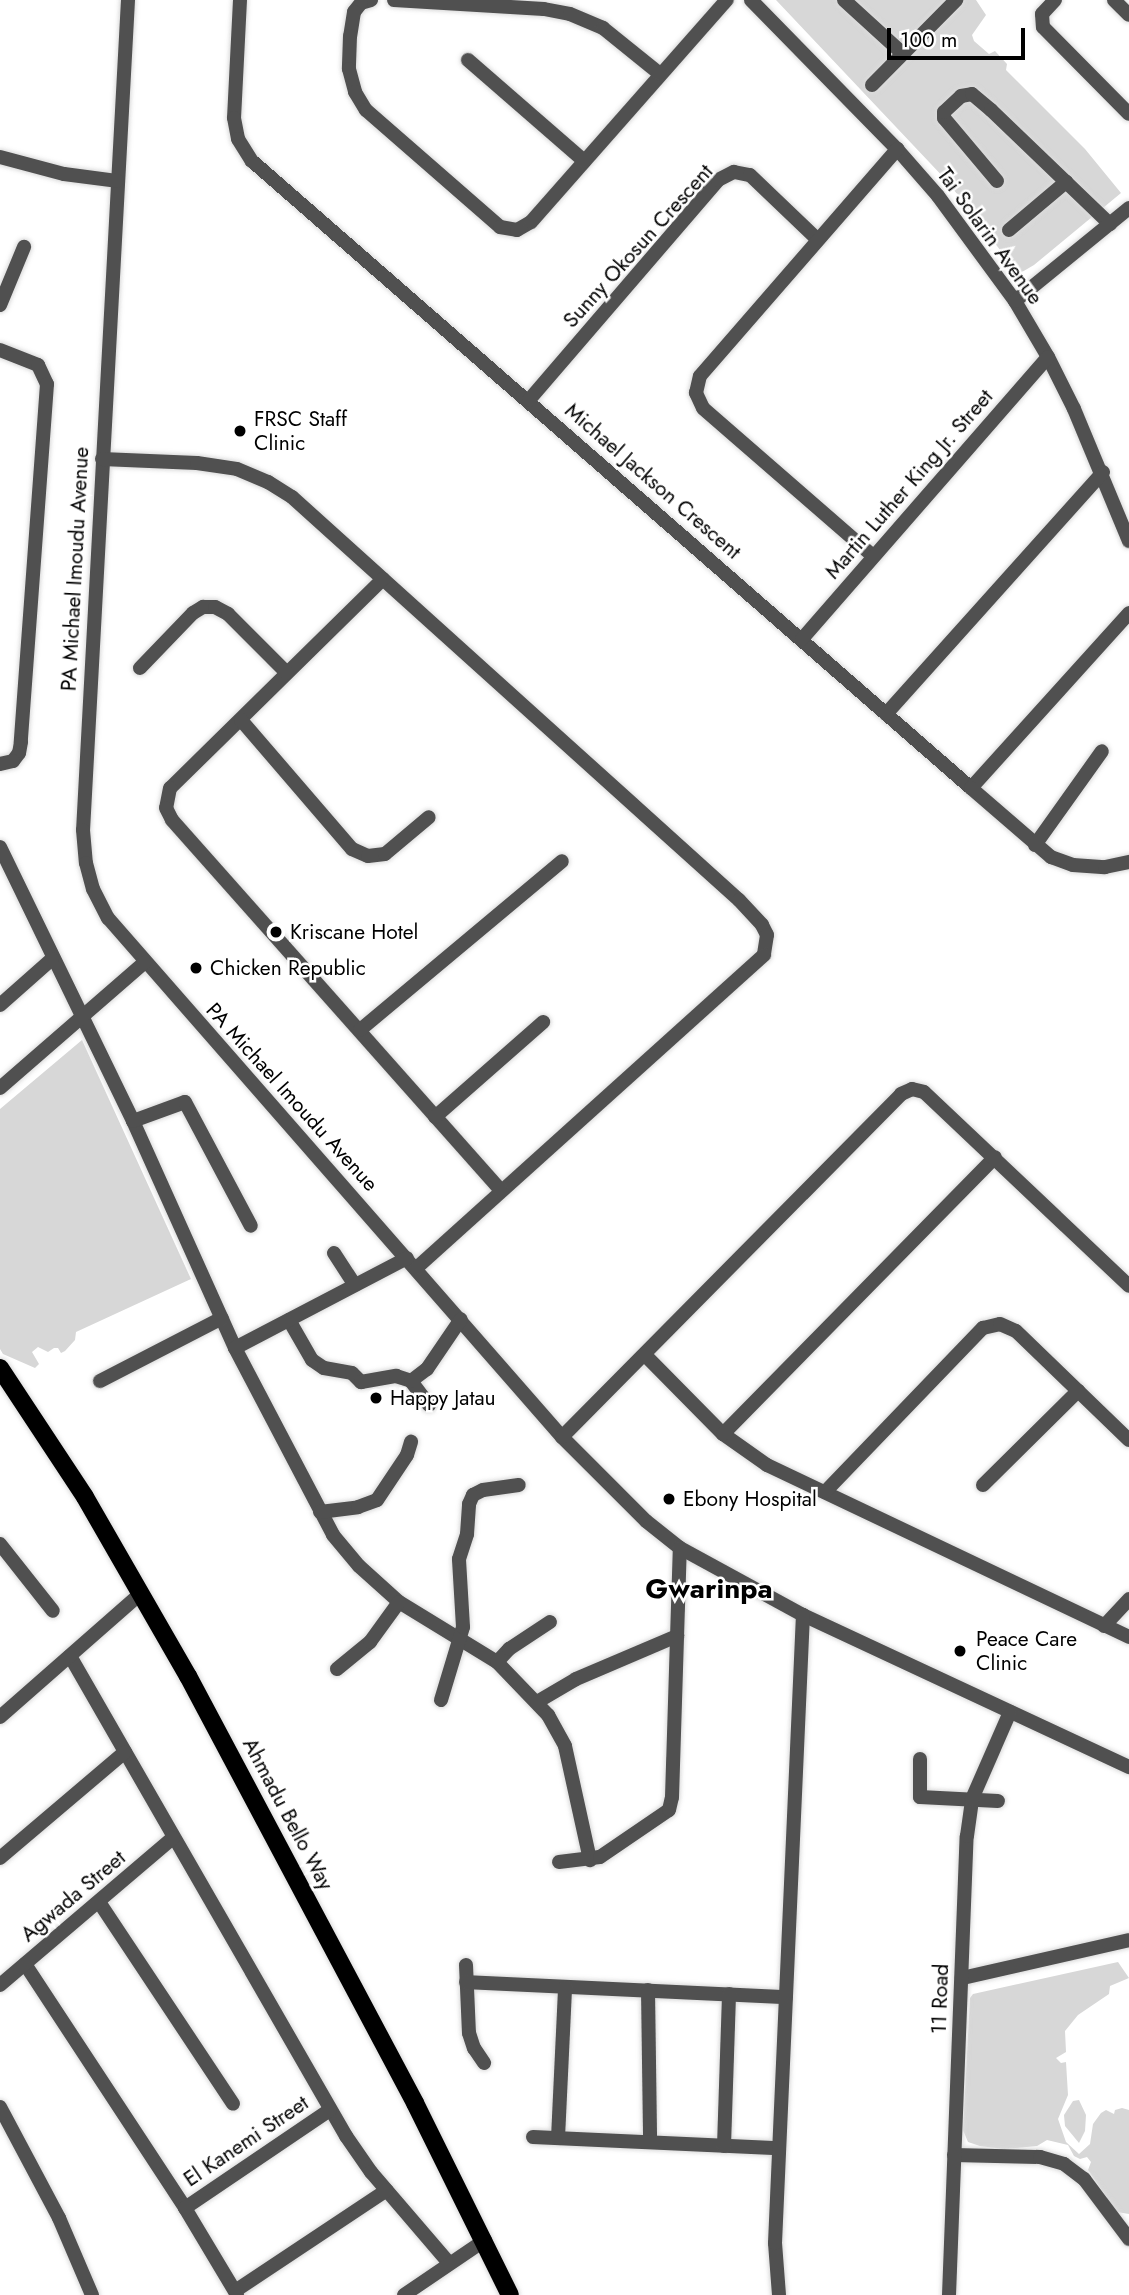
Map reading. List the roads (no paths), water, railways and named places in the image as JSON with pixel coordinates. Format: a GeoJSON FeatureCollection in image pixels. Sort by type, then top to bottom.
{"type":"FeatureCollection","features":[{"type":"Feature","properties":{"kind":"main road","name":"Ahmadu Bello Way"},"geometry":{"type":"LineString","coordinates":[[0,1368],[39,1423],[141,1593],[276,1838],[485,2240],[510,2295]]}},
{"type":"Feature","properties":{"kind":"street","name":"PA Michael Imoudu Avenue"},"geometry":{"type":"LineString","coordinates":[[128,0],[83,830],[86,863],[93,890],[108,918],[562,1437],[629,1505],[680,1548],[803,1615],[1129,1768]]}},
{"type":"Feature","properties":{"kind":"street","name":"Michael Jackson Crescent"},"geometry":{"type":"LineString","coordinates":[[240,0],[234,118],[238,139],[252,161],[529,400],[1035,845],[1051,857],[1073,865],[1105,867],[1129,862]]}},
{"type":"Feature","properties":{"kind":"street"},"geometry":{"type":"LineString","coordinates":[[371,0],[361,3],[354,12],[349,69],[355,92],[366,110],[500,228],[517,230],[531,222],[727,0]]}},
{"type":"Feature","properties":{"kind":"street"},"geometry":{"type":"LineString","coordinates":[[394,0],[544,9],[570,14],[603,28],[660,74]]}},
{"type":"Feature","properties":{"kind":"street","name":"Tai Solarin Avenue"},"geometry":{"type":"LineString","coordinates":[[751,0],[897,149],[937,196],[1015,300],[1048,357],[1103,472],[1129,541]]}},
{"type":"Feature","properties":{"kind":"street"},"geometry":{"type":"LineString","coordinates":[[845,0],[902,53]]}},
{"type":"Feature","properties":{"kind":"street"},"geometry":{"type":"LineString","coordinates":[[1055,0],[1042,14],[1043,26],[1129,114]]}},
{"type":"Feature","properties":{"kind":"street"},"geometry":{"type":"LineString","coordinates":[[1114,0],[1129,15]]}},
{"type":"Feature","properties":{"kind":"street"},"geometry":{"type":"LineString","coordinates":[[872,85],[951,2]]}},
{"type":"Feature","properties":{"kind":"street"},"geometry":{"type":"LineString","coordinates":[[468,60],[584,161]]}},
{"type":"Feature","properties":{"kind":"street"},"geometry":{"type":"LineString","coordinates":[[997,181],[944,118],[944,112],[961,96],[972,94],[1110,224]]}},
{"type":"Feature","properties":{"kind":"street"},"geometry":{"type":"LineString","coordinates":[[873,556],[703,408],[696,393],[700,376],[897,149]]}},
{"type":"Feature","properties":{"kind":"street"},"geometry":{"type":"LineString","coordinates":[[0,157],[64,174],[117,181]]}},
{"type":"Feature","properties":{"kind":"street","name":"Sunny Okosun Crescent"},"geometry":{"type":"LineString","coordinates":[[529,400],[718,180],[734,172],[751,174],[817,239]]}},
{"type":"Feature","properties":{"kind":"street"},"geometry":{"type":"LineString","coordinates":[[1009,230],[1066,182]]}},
{"type":"Feature","properties":{"kind":"street"},"geometry":{"type":"LineString","coordinates":[[1015,300],[1129,208]]}},
{"type":"Feature","properties":{"kind":"street"},"geometry":{"type":"LineString","coordinates":[[0,305],[4,281],[24,247]]}},
{"type":"Feature","properties":{"kind":"street"},"geometry":{"type":"LineString","coordinates":[[0,350],[38,365],[47,384],[21,742],[19,753],[13,761],[0,764]]}},
{"type":"Feature","properties":{"kind":"street","name":"Martin Luther King Jr. Street"},"geometry":{"type":"LineString","coordinates":[[802,639],[1048,357]]}},
{"type":"Feature","properties":{"kind":"street"},"geometry":{"type":"LineString","coordinates":[[102,459],[197,463],[237,469],[268,482],[292,497],[739,900],[762,925],[767,935],[764,955],[500,1189],[412,1263],[355,1285],[235,1348]]}},
{"type":"Feature","properties":{"kind":"street"},"geometry":{"type":"LineString","coordinates":[[886,714],[1103,472]]}},
{"type":"Feature","properties":{"kind":"street"},"geometry":{"type":"LineString","coordinates":[[383,579],[170,788],[166,808],[172,820],[500,1189]]}},
{"type":"Feature","properties":{"kind":"street"},"geometry":{"type":"LineString","coordinates":[[140,668],[193,613],[203,607],[229,614],[287,673]]}},
{"type":"Feature","properties":{"kind":"street"},"geometry":{"type":"LineString","coordinates":[[971,788],[1129,613]]}},
{"type":"Feature","properties":{"kind":"street"},"geometry":{"type":"LineString","coordinates":[[241,720],[352,849],[368,856],[385,854],[429,817]]}},
{"type":"Feature","properties":{"kind":"street"},"geometry":{"type":"LineString","coordinates":[[1035,845],[1102,751]]}},
{"type":"Feature","properties":{"kind":"street"},"geometry":{"type":"LineString","coordinates":[[0,847],[52,959],[133,1121],[235,1348],[333,1535],[359,1566],[399,1602],[497,1662],[537,1702],[565,1746],[590,1860]]}},
{"type":"Feature","properties":{"kind":"street"},"geometry":{"type":"LineString","coordinates":[[360,1030],[562,861]]}},
{"type":"Feature","properties":{"kind":"street"},"geometry":{"type":"LineString","coordinates":[[0,1005],[52,959]]}},
{"type":"Feature","properties":{"kind":"street"},"geometry":{"type":"LineString","coordinates":[[0,1088],[144,962]]}},
{"type":"Feature","properties":{"kind":"street"},"geometry":{"type":"LineString","coordinates":[[435,1117],[543,1022]]}},
{"type":"Feature","properties":{"kind":"street"},"geometry":{"type":"LineString","coordinates":[[562,1437],[901,1094],[912,1089],[924,1092],[1129,1286]]}},
{"type":"Feature","properties":{"kind":"street"},"geometry":{"type":"LineString","coordinates":[[133,1121],[185,1102],[251,1226]]}},
{"type":"Feature","properties":{"kind":"street"},"geometry":{"type":"LineString","coordinates":[[723,1434],[995,1157]]}},
{"type":"Feature","properties":{"kind":"street"},"geometry":{"type":"LineString","coordinates":[[334,1253],[355,1285]]}},
{"type":"Feature","properties":{"kind":"street"},"geometry":{"type":"LineString","coordinates":[[100,1381],[222,1318]]}},
{"type":"Feature","properties":{"kind":"street"},"geometry":{"type":"LineString","coordinates":[[411,1381],[427,1369],[461,1319]]}},
{"type":"Feature","properties":{"kind":"street"},"geometry":{"type":"LineString","coordinates":[[289,1320],[312,1360],[324,1368],[352,1373],[362,1382],[396,1376],[411,1381],[429,1405]]}},
{"type":"Feature","properties":{"kind":"street"},"geometry":{"type":"LineString","coordinates":[[825,1492],[983,1328],[1000,1324],[1016,1331],[1129,1440]]}},
{"type":"Feature","properties":{"kind":"street"},"geometry":{"type":"LineString","coordinates":[[645,1354],[723,1434],[767,1465],[1129,1637]]}},
{"type":"Feature","properties":{"kind":"street"},"geometry":{"type":"LineString","coordinates":[[983,1485],[1078,1391]]}},
{"type":"Feature","properties":{"kind":"street"},"geometry":{"type":"LineString","coordinates":[[320,1512],[358,1507],[377,1500],[407,1455],[411,1442]]}},
{"type":"Feature","properties":{"kind":"street"},"geometry":{"type":"LineString","coordinates":[[441,1699],[461,1641],[463,1616],[458,1559],[467,1534],[469,1504],[473,1495],[483,1490],[519,1485]]}},
{"type":"Feature","properties":{"kind":"street"},"geometry":{"type":"LineString","coordinates":[[559,1862],[590,1860],[669,1810],[680,1548]]}},
{"type":"Feature","properties":{"kind":"street"},"geometry":{"type":"LineString","coordinates":[[2,1550],[53,1611]]}},
{"type":"Feature","properties":{"kind":"street"},"geometry":{"type":"LineString","coordinates":[[0,1717],[141,1593]]}},
{"type":"Feature","properties":{"kind":"street"},"geometry":{"type":"LineString","coordinates":[[1104,1626],[1129,1600]]}},
{"type":"Feature","properties":{"kind":"street"},"geometry":{"type":"LineString","coordinates":[[337,1669],[370,1642],[399,1602]]}},
{"type":"Feature","properties":{"kind":"street"},"geometry":{"type":"LineString","coordinates":[[779,2295],[775,2243],[803,1615]]}},
{"type":"Feature","properties":{"kind":"street"},"geometry":{"type":"LineString","coordinates":[[497,1662],[509,1649],[550,1622]]}},
{"type":"Feature","properties":{"kind":"street"},"geometry":{"type":"LineString","coordinates":[[537,1702],[576,1679],[677,1636]]}},
{"type":"Feature","properties":{"kind":"street"},"geometry":{"type":"LineString","coordinates":[[70,1656],[330,2110],[387,2190],[449,2263]]}},
{"type":"Feature","properties":{"kind":"street","name":"11 Road"},"geometry":{"type":"LineString","coordinates":[[949,2295],[967,1836],[972,1800],[1010,1712]]}},
{"type":"Feature","properties":{"kind":"street"},"geometry":{"type":"LineString","coordinates":[[0,1858],[125,1752]]}},
{"type":"Feature","properties":{"kind":"street"},"geometry":{"type":"LineString","coordinates":[[920,1759],[920,1797],[999,1801]]}},
{"type":"Feature","properties":{"kind":"street","name":"Agwada Street"},"geometry":{"type":"LineString","coordinates":[[0,1984],[173,1838]]}},
{"type":"Feature","properties":{"kind":"street"},"geometry":{"type":"LineString","coordinates":[[99,1902],[233,2104]]}},
{"type":"Feature","properties":{"kind":"street"},"geometry":{"type":"LineString","coordinates":[[962,1978],[1129,1940]]}},
{"type":"Feature","properties":{"kind":"street"},"geometry":{"type":"LineString","coordinates":[[25,1964],[185,2208],[236,2293],[387,2190]]}},
{"type":"Feature","properties":{"kind":"street"},"geometry":{"type":"LineString","coordinates":[[466,1965],[469,2033],[474,2048],[484,2063]]}},
{"type":"Feature","properties":{"kind":"street"},"geometry":{"type":"LineString","coordinates":[[466,1982],[786,1997]]}},
{"type":"Feature","properties":{"kind":"street"},"geometry":{"type":"LineString","coordinates":[[558,2138],[565,1987]]}},
{"type":"Feature","properties":{"kind":"street"},"geometry":{"type":"LineString","coordinates":[[648,1990],[650,2142]]}},
{"type":"Feature","properties":{"kind":"street"},"geometry":{"type":"LineString","coordinates":[[724,2146],[729,1994]]}},
{"type":"Feature","properties":{"kind":"street"},"geometry":{"type":"LineString","coordinates":[[0,2107],[59,2218],[92,2295]]}},
{"type":"Feature","properties":{"kind":"street","name":"El Kanemi Street"},"geometry":{"type":"LineString","coordinates":[[185,2208],[330,2110]]}},
{"type":"Feature","properties":{"kind":"street"},"geometry":{"type":"LineString","coordinates":[[533,2137],[779,2148]]}},
{"type":"Feature","properties":{"kind":"street"},"geometry":{"type":"LineString","coordinates":[[954,2155],[1040,2157],[1064,2164],[1084,2179],[1127,2232]]}},
{"type":"Feature","properties":{"kind":"street"},"geometry":{"type":"LineString","coordinates":[[404,2295],[485,2240]]}},
{"type":"Feature","properties":{"kind":"place","name":"FRSC Staff Clinic"},"geometry":{"type":"Point","coordinates":[240,431]}},
{"type":"Feature","properties":{"kind":"place","name":"Kriscane Hotel"},"geometry":{"type":"Point","coordinates":[276,932]}},
{"type":"Feature","properties":{"kind":"place","name":"Chicken Republic"},"geometry":{"type":"Point","coordinates":[196,968]}},
{"type":"Feature","properties":{"kind":"place","name":"Happy Jatau"},"geometry":{"type":"Point","coordinates":[376,1398]}},
{"type":"Feature","properties":{"kind":"place","name":"Ebony Hospital"},"geometry":{"type":"Point","coordinates":[669,1499]}},
{"type":"Feature","properties":{"kind":"place","name":"Peace Care Clinic"},"geometry":{"type":"Point","coordinates":[960,1651]}},
{"type":"Feature","properties":{"kind":"district","name":"Gwarinpa"},"geometry":{"type":"Point","coordinates":[709,1589]}}]}
